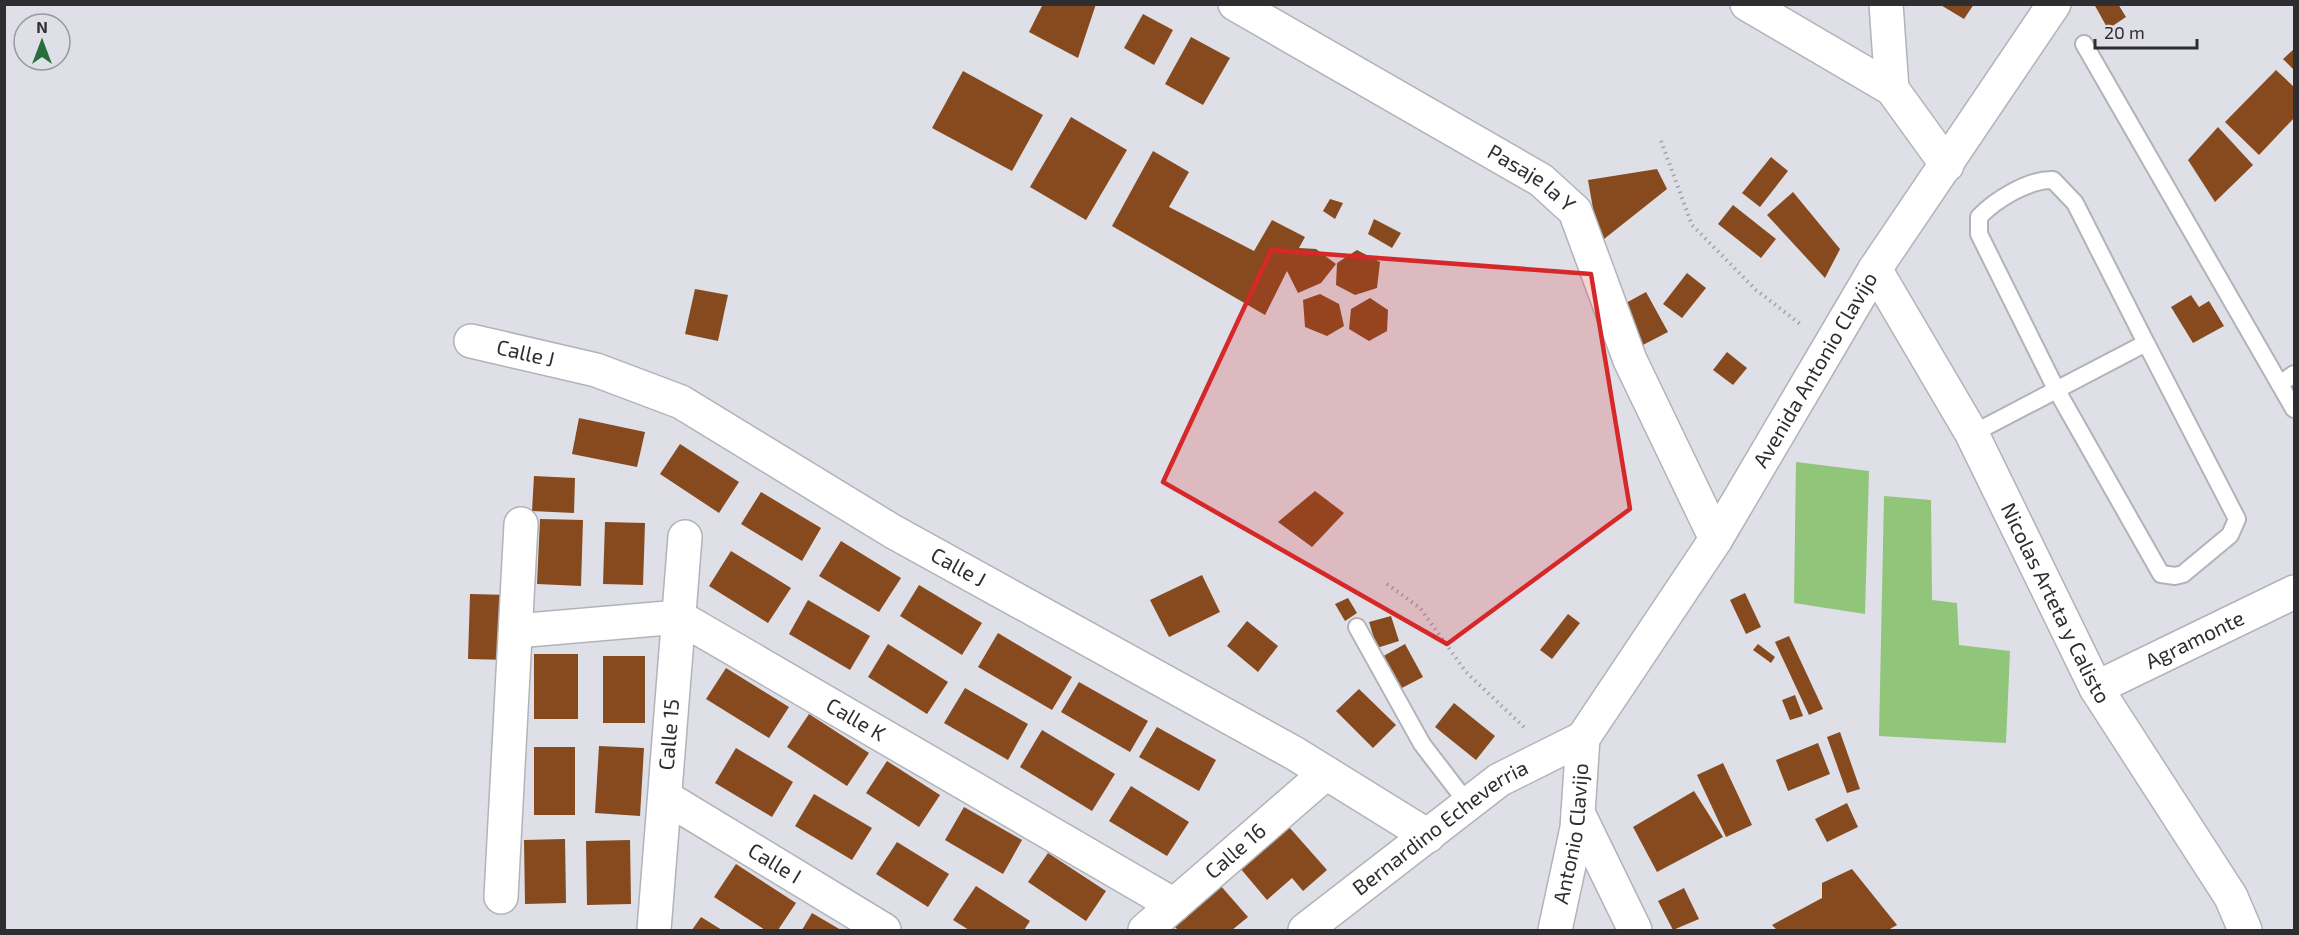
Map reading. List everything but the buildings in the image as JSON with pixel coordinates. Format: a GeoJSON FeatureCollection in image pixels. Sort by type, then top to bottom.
{"type":"FeatureCollection","features":[{"type":"Feature","properties":{"kind":"street","name":"Pasaje la Y"},"geometry":{"type":"LineString","coordinates":[[1235,4],[1541,180],[1575,211],[1630,360],[1716,539]]}},
{"type":"Feature","properties":{"kind":"street"},"geometry":{"type":"LineString","coordinates":[[1747,4],[1892,89],[1947,165]]}},
{"type":"Feature","properties":{"kind":"street"},"geometry":{"type":"LineString","coordinates":[[1886,4],[1892,89]]}},
{"type":"Feature","properties":{"kind":"street","name":"Avenida Antonio Clavijo"},"geometry":{"type":"LineString","coordinates":[[1583,738],[1716,539],[1875,270],[2054,4]]}},
{"type":"Feature","properties":{"kind":"street","name":"Nicolas Arteta y Calisto"},"geometry":{"type":"LineString","coordinates":[[1875,270],[1972,434],[2096,688],[2231,897],[2245,930]]}},
{"type":"Feature","properties":{"kind":"street","name":"Calle J"},"geometry":{"type":"LineString","coordinates":[[471,341],[596,370],[681,402],[892,531],[1097,642],[1326,773],[1428,836]]}},
{"type":"Feature","properties":{"kind":"street"},"geometry":{"type":"LineString","coordinates":[[501,897],[521,524]]}},
{"type":"Feature","properties":{"kind":"street","name":"Calle 15"},"geometry":{"type":"LineString","coordinates":[[654,930],[685,537]]}},
{"type":"Feature","properties":{"kind":"street","name":"Agramonte"},"geometry":{"type":"LineString","coordinates":[[2096,688],[2295,592]]}},
{"type":"Feature","properties":{"kind":"street"},"geometry":{"type":"LineString","coordinates":[[516,631],[679,617]]}},
{"type":"Feature","properties":{"kind":"street","name":"Calle K"},"geometry":{"type":"LineString","coordinates":[[679,617],[1174,905]]}},
{"type":"Feature","properties":{"kind":"street","name":"Bernardino Echeverria"},"geometry":{"type":"LineString","coordinates":[[1305,930],[1499,780],[1583,738]]}},
{"type":"Feature","properties":{"kind":"street","name":"Antonio Clavijo"},"geometry":{"type":"LineString","coordinates":[[1556,930],[1578,813],[1583,738]]}},
{"type":"Feature","properties":{"kind":"street","name":"Calle 16"},"geometry":{"type":"LineString","coordinates":[[1145,930],[1326,773]]}},
{"type":"Feature","properties":{"kind":"street","name":"Calle I"},"geometry":{"type":"LineString","coordinates":[[664,797],[884,930]]}},
{"type":"Feature","properties":{"kind":"street"},"geometry":{"type":"LineString","coordinates":[[1578,813],[1635,930]]}},
{"type":"Feature","properties":{"kind":"lane"},"geometry":{"type":"LineString","coordinates":[[2084,44],[2295,409]]}},
{"type":"Feature","properties":{"kind":"lane"},"geometry":{"type":"LineString","coordinates":[[2042,180],[2054,180],[2065,189],[2075,203],[2146,343],[2237,519],[2230,535],[2182,574],[2175,576],[2161,574],[2056,389],[1978,234],[1978,217],[1990,205],[2042,180]]}},
{"type":"Feature","properties":{"kind":"lane"},"geometry":{"type":"LineString","coordinates":[[1972,434],[2146,343]]}},
{"type":"Feature","properties":{"kind":"lane"},"geometry":{"type":"LineString","coordinates":[[2280,384],[2295,374]]}},
{"type":"Feature","properties":{"kind":"lane"},"geometry":{"type":"LineString","coordinates":[[1357,627],[1422,744],[1468,804]]}},
{"type":"Feature","properties":{"kind":"path"},"geometry":{"type":"LineString","coordinates":[[1661,141],[1692,225],[1756,290],[1830,347]]}},
{"type":"Feature","properties":{"kind":"path"},"geometry":{"type":"LineString","coordinates":[[1387,584],[1420,608],[1466,672],[1552,753]]}},
{"type":"Feature","properties":{"kind":"highlighted area"},"geometry":{"type":"Polygon","coordinates":[[[1271,250],[1591,274],[1630,509],[1447,644],[1163,482],[1271,250]]]}},
{"type":"Feature","properties":{"kind":"green space"},"geometry":{"type":"Polygon","coordinates":[[[1796,462],[1869,471],[1865,614],[1794,603],[1796,462]]]}},
{"type":"Feature","properties":{"kind":"green space"},"geometry":{"type":"Polygon","coordinates":[[[1884,496],[1931,500],[1932,600],[1957,603],[1959,645],[2010,651],[2006,743],[1879,736],[1884,496]]]}}]}
